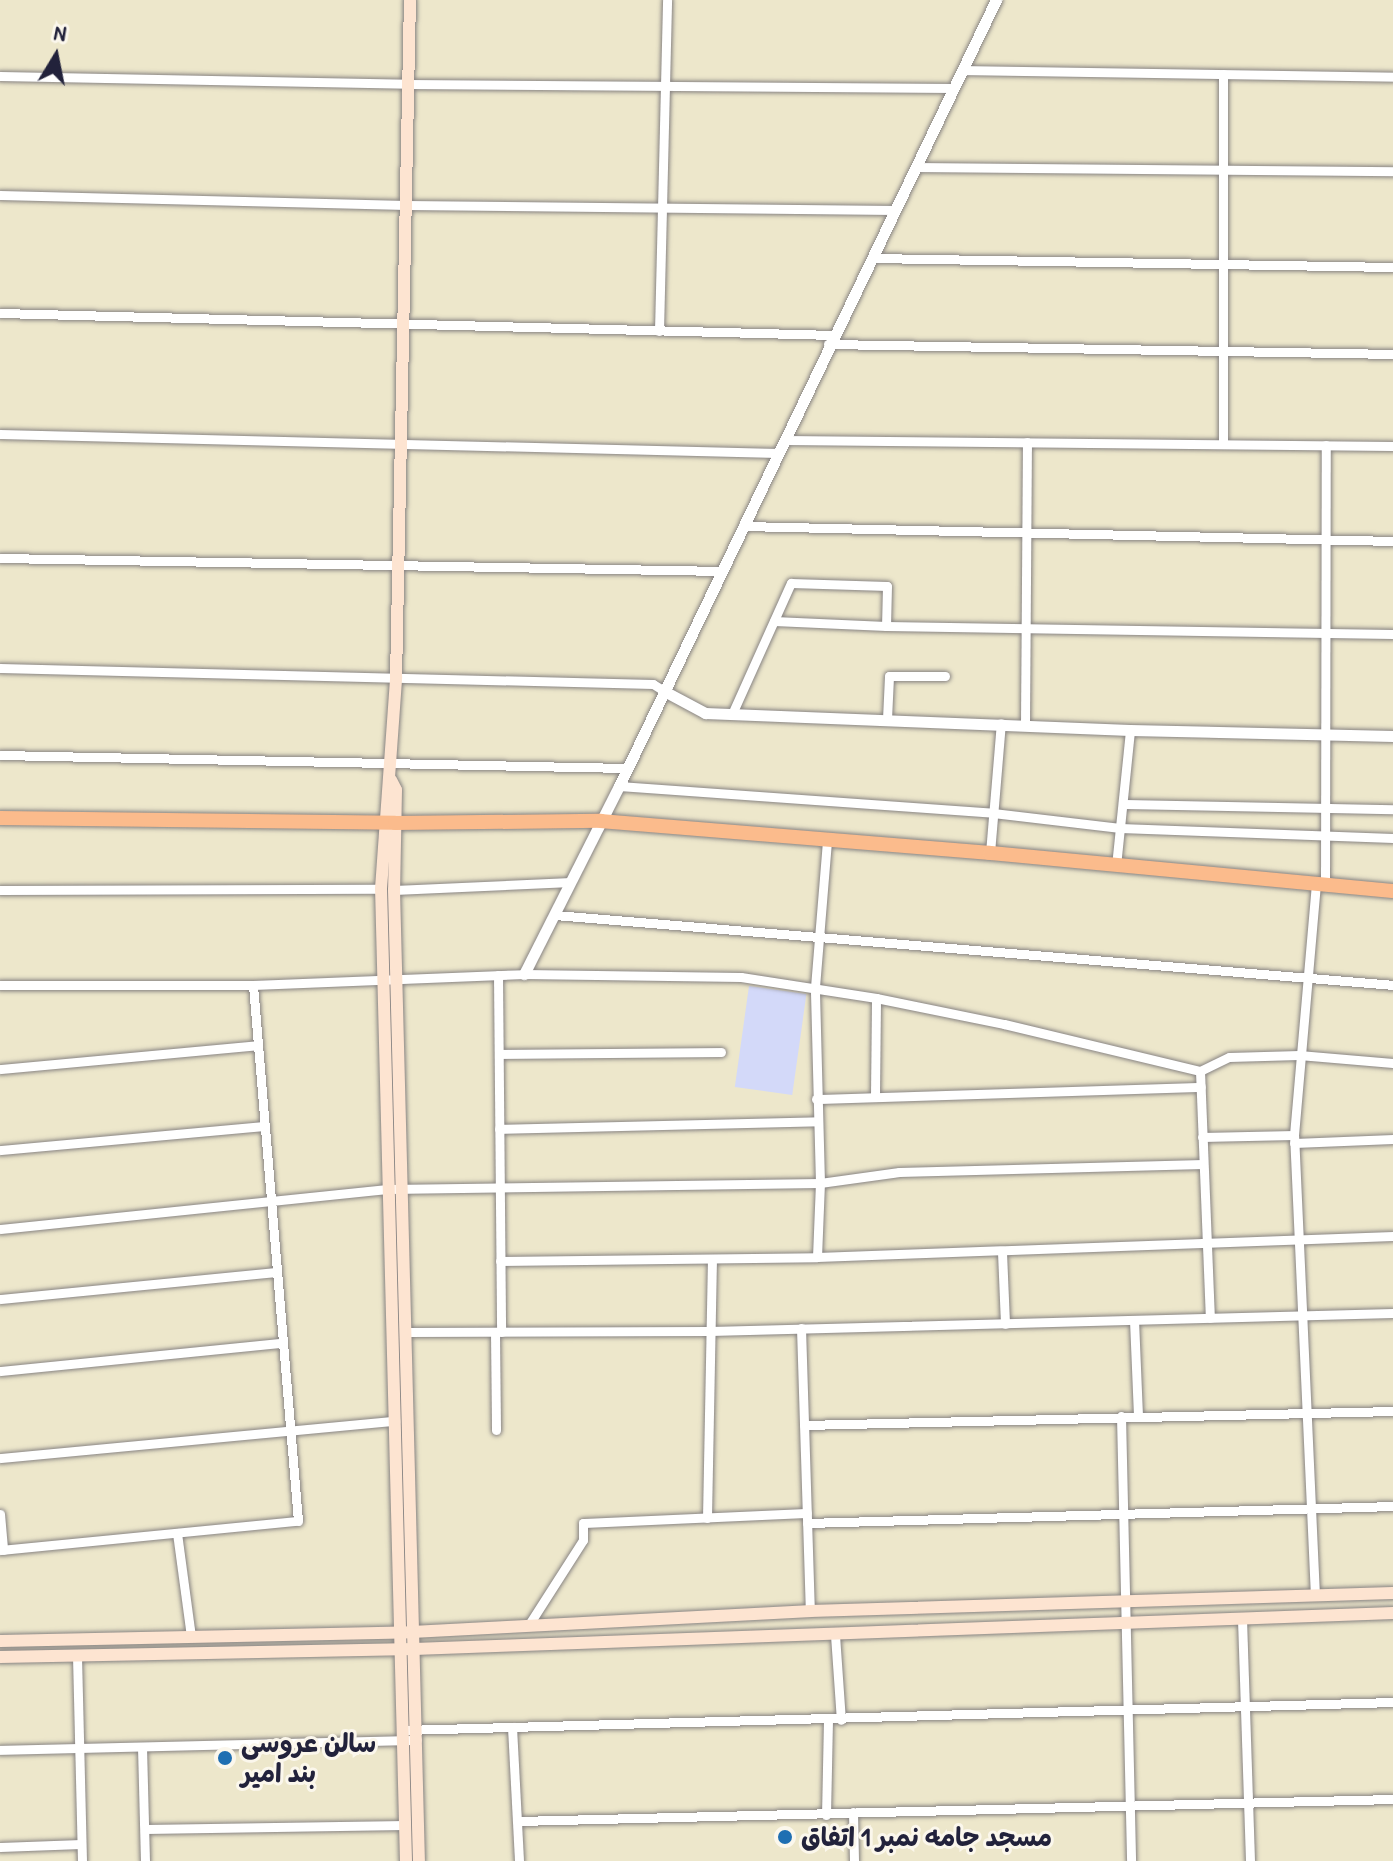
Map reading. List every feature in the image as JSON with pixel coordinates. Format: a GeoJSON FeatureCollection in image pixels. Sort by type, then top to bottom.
{"type":"FeatureCollection","features":[{"type":"Feature","properties":{"kind":"main road"},"geometry":{"type":"LineString","coordinates":[[410,0],[396,678],[391,780],[386,790],[390,823],[387,890],[389,980],[406,1332],[407,1649],[419,1861]]}},
{"type":"Feature","properties":{"kind":"main road"},"geometry":{"type":"LineString","coordinates":[[0,818],[390,823],[601,821],[1393,891]]}},
{"type":"Feature","properties":{"kind":"main road"},"geometry":{"type":"LineString","coordinates":[[397,1188],[395,1421],[407,1632]]}},
{"type":"Feature","properties":{"kind":"main road"},"geometry":{"type":"LineString","coordinates":[[0,1641],[407,1632],[810,1611],[1125,1604],[1393,1593]]}},
{"type":"Feature","properties":{"kind":"main road"},"geometry":{"type":"LineString","coordinates":[[0,1657],[407,1649],[1393,1613]]}},
{"type":"Feature","properties":{"kind":"main road"},"geometry":{"type":"LineString","coordinates":[[406,1861],[410,1735]]}},
{"type":"Feature","properties":{"kind":"street"},"geometry":{"type":"LineString","coordinates":[[659,331],[667,0]]}},
{"type":"Feature","properties":{"kind":"street"},"geometry":{"type":"LineString","coordinates":[[524,974],[628,768],[996,0]]}},
{"type":"Feature","properties":{"kind":"street"},"geometry":{"type":"LineString","coordinates":[[963,70],[1393,77]]}},
{"type":"Feature","properties":{"kind":"street"},"geometry":{"type":"LineString","coordinates":[[1223,74],[1223,444]]}},
{"type":"Feature","properties":{"kind":"street"},"geometry":{"type":"LineString","coordinates":[[0,76],[408,84],[953,88]]}},
{"type":"Feature","properties":{"kind":"street"},"geometry":{"type":"LineString","coordinates":[[918,167],[1393,171]]}},
{"type":"Feature","properties":{"kind":"street"},"geometry":{"type":"LineString","coordinates":[[0,195],[406,205],[895,210]]}},
{"type":"Feature","properties":{"kind":"street"},"geometry":{"type":"LineString","coordinates":[[872,258],[1393,267]]}},
{"type":"Feature","properties":{"kind":"street"},"geometry":{"type":"LineString","coordinates":[[0,313],[659,331],[831,340],[1224,352],[1393,354]]}},
{"type":"Feature","properties":{"kind":"street"},"geometry":{"type":"LineString","coordinates":[[0,434],[778,453]]}},
{"type":"Feature","properties":{"kind":"street"},"geometry":{"type":"LineString","coordinates":[[784,440],[1393,446]]}},
{"type":"Feature","properties":{"kind":"street"},"geometry":{"type":"LineString","coordinates":[[1025,725],[1027,442]]}},
{"type":"Feature","properties":{"kind":"street"},"geometry":{"type":"LineString","coordinates":[[1315,1596],[1294,1139],[1299,1055],[1328,810],[1326,445]]}},
{"type":"Feature","properties":{"kind":"street"},"geometry":{"type":"LineString","coordinates":[[743,526],[1393,541]]}},
{"type":"Feature","properties":{"kind":"street"},"geometry":{"type":"LineString","coordinates":[[0,558],[722,571]]}},
{"type":"Feature","properties":{"kind":"street"},"geometry":{"type":"LineString","coordinates":[[732,714],[791,583],[887,586],[886,626]]}},
{"type":"Feature","properties":{"kind":"street"},"geometry":{"type":"LineString","coordinates":[[774,621],[886,626],[1393,634]]}},
{"type":"Feature","properties":{"kind":"street"},"geometry":{"type":"LineString","coordinates":[[0,668],[653,684],[705,713],[1130,730],[1393,736]]}},
{"type":"Feature","properties":{"kind":"street"},"geometry":{"type":"LineString","coordinates":[[887,719],[889,676],[945,676]]}},
{"type":"Feature","properties":{"kind":"street"},"geometry":{"type":"LineString","coordinates":[[990,853],[1001,723]]}},
{"type":"Feature","properties":{"kind":"street"},"geometry":{"type":"LineString","coordinates":[[1116,866],[1125,804],[1130,730]]}},
{"type":"Feature","properties":{"kind":"street"},"geometry":{"type":"LineString","coordinates":[[0,755],[628,768]]}},
{"type":"Feature","properties":{"kind":"street"},"geometry":{"type":"LineString","coordinates":[[619,786],[993,813],[1120,828],[1393,838]]}},
{"type":"Feature","properties":{"kind":"street"},"geometry":{"type":"LineString","coordinates":[[1125,804],[1393,809]]}},
{"type":"Feature","properties":{"kind":"street"},"geometry":{"type":"LineString","coordinates":[[817,1257],[820,1183],[816,1121],[815,987],[827,841]]}},
{"type":"Feature","properties":{"kind":"street"},"geometry":{"type":"LineString","coordinates":[[0,890],[387,890],[571,882]]}},
{"type":"Feature","properties":{"kind":"street"},"geometry":{"type":"LineString","coordinates":[[555,915],[1393,985]]}},
{"type":"Feature","properties":{"kind":"street"},"geometry":{"type":"LineString","coordinates":[[0,985],[253,985],[524,974],[741,977],[815,987],[1004,1024],[1200,1071],[1229,1057],[1299,1055],[1393,1063]]}},
{"type":"Feature","properties":{"kind":"street"},"geometry":{"type":"LineString","coordinates":[[496,1430],[500,1261],[498,975]]}},
{"type":"Feature","properties":{"kind":"street"},"geometry":{"type":"LineString","coordinates":[[0,1514],[2,1550],[298,1521],[253,985]]}},
{"type":"Feature","properties":{"kind":"street"},"geometry":{"type":"LineString","coordinates":[[875,1096],[876,998]]}},
{"type":"Feature","properties":{"kind":"street"},"geometry":{"type":"LineString","coordinates":[[0,1069],[258,1045]]}},
{"type":"Feature","properties":{"kind":"street"},"geometry":{"type":"LineString","coordinates":[[499,1054],[721,1052]]}},
{"type":"Feature","properties":{"kind":"street"},"geometry":{"type":"LineString","coordinates":[[1200,1071],[1210,1318]]}},
{"type":"Feature","properties":{"kind":"street"},"geometry":{"type":"LineString","coordinates":[[816,1099],[1201,1087]]}},
{"type":"Feature","properties":{"kind":"street"},"geometry":{"type":"LineString","coordinates":[[499,1129],[816,1121]]}},
{"type":"Feature","properties":{"kind":"street"},"geometry":{"type":"LineString","coordinates":[[0,1150],[265,1126]]}},
{"type":"Feature","properties":{"kind":"street"},"geometry":{"type":"LineString","coordinates":[[1202,1137],[1393,1139]]}},
{"type":"Feature","properties":{"kind":"street"},"geometry":{"type":"LineString","coordinates":[[0,1229],[397,1188],[820,1183],[899,1172],[1203,1164]]}},
{"type":"Feature","properties":{"kind":"street"},"geometry":{"type":"LineString","coordinates":[[500,1261],[1002,1252],[1393,1236]]}},
{"type":"Feature","properties":{"kind":"street"},"geometry":{"type":"LineString","coordinates":[[1002,1252],[1005,1324]]}},
{"type":"Feature","properties":{"kind":"street"},"geometry":{"type":"LineString","coordinates":[[707,1518],[712,1259]]}},
{"type":"Feature","properties":{"kind":"street"},"geometry":{"type":"LineString","coordinates":[[0,1299],[277,1272]]}},
{"type":"Feature","properties":{"kind":"street"},"geometry":{"type":"LineString","coordinates":[[406,1332],[710,1331],[1393,1313]]}},
{"type":"Feature","properties":{"kind":"street"},"geometry":{"type":"LineString","coordinates":[[1134,1320],[1138,1415]]}},
{"type":"Feature","properties":{"kind":"street"},"geometry":{"type":"LineString","coordinates":[[801,1328],[810,1611]]}},
{"type":"Feature","properties":{"kind":"street"},"geometry":{"type":"LineString","coordinates":[[0,1371],[283,1343]]}},
{"type":"Feature","properties":{"kind":"street"},"geometry":{"type":"LineString","coordinates":[[804,1425],[1393,1411]]}},
{"type":"Feature","properties":{"kind":"street"},"geometry":{"type":"LineString","coordinates":[[1121,1416],[1131,1861]]}},
{"type":"Feature","properties":{"kind":"street"},"geometry":{"type":"LineString","coordinates":[[0,1458],[395,1421]]}},
{"type":"Feature","properties":{"kind":"street"},"geometry":{"type":"LineString","coordinates":[[528,1626],[583,1540],[583,1523],[1393,1506]]}},
{"type":"Feature","properties":{"kind":"street"},"geometry":{"type":"LineString","coordinates":[[177,1533],[191,1637]]}},
{"type":"Feature","properties":{"kind":"street"},"geometry":{"type":"LineString","coordinates":[[1242,1619],[1250,1861]]}},
{"type":"Feature","properties":{"kind":"street"},"geometry":{"type":"LineString","coordinates":[[835,1635],[841,1720]]}},
{"type":"Feature","properties":{"kind":"street"},"geometry":{"type":"LineString","coordinates":[[77,1656],[82,1861]]}},
{"type":"Feature","properties":{"kind":"street"},"geometry":{"type":"LineString","coordinates":[[0,1750],[410,1735],[512,1727],[828,1721],[1393,1702]]}},
{"type":"Feature","properties":{"kind":"street"},"geometry":{"type":"LineString","coordinates":[[826,1815],[828,1721]]}},
{"type":"Feature","properties":{"kind":"street"},"geometry":{"type":"LineString","coordinates":[[512,1727],[519,1861]]}},
{"type":"Feature","properties":{"kind":"street"},"geometry":{"type":"LineString","coordinates":[[142,1747],[145,1861]]}},
{"type":"Feature","properties":{"kind":"street"},"geometry":{"type":"LineString","coordinates":[[518,1821],[1393,1799]]}},
{"type":"Feature","properties":{"kind":"street"},"geometry":{"type":"LineString","coordinates":[[853,1812],[854,1861]]}},
{"type":"Feature","properties":{"kind":"street"},"geometry":{"type":"LineString","coordinates":[[145,1829],[405,1825]]}},
{"type":"Feature","properties":{"kind":"street"},"geometry":{"type":"LineString","coordinates":[[0,1847],[81,1844]]}},
{"type":"Feature","properties":{"kind":"shaded area"},"geometry":{"type":"Polygon","coordinates":[[[749,986],[806,994],[792,1095],[735,1087],[749,986]]]}},
{"type":"Feature","properties":{"kind":"place","name":"سالن عروسی بند امیر"},"geometry":{"type":"Point","coordinates":[225,1758]}},
{"type":"Feature","properties":{"kind":"place","name":"مسجد جامه نمبر 1 اتفاق"},"geometry":{"type":"Point","coordinates":[785,1837]}}]}
